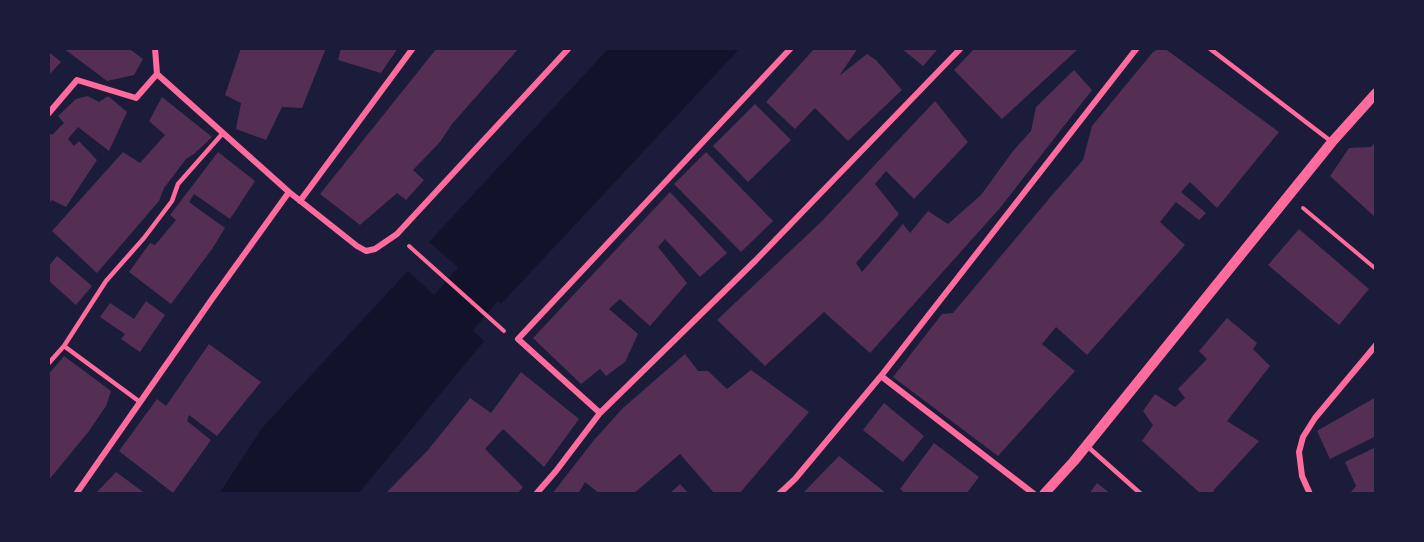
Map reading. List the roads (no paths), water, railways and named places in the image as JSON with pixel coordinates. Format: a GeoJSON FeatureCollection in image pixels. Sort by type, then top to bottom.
{"type":"FeatureCollection","features":[{"type":"Feature","properties":{"kind":"street"},"geometry":{"type":"LineString","coordinates":[[155,48],[157,74],[289,192],[366,251],[375,249],[397,234],[569,48]]}},
{"type":"Feature","properties":{"kind":"street"},"geometry":{"type":"LineString","coordinates":[[300,201],[413,48]]}},
{"type":"Feature","properties":{"kind":"street"},"geometry":{"type":"LineString","coordinates":[[600,412],[518,339],[791,48]]}},
{"type":"Feature","properties":{"kind":"street"},"geometry":{"type":"LineString","coordinates":[[536,494],[600,412],[755,261],[961,48]]}},
{"type":"Feature","properties":{"kind":"street"},"geometry":{"type":"LineString","coordinates":[[779,494],[795,479],[881,376],[1137,48]]}},
{"type":"Feature","properties":{"kind":"street"},"geometry":{"type":"LineString","coordinates":[[48,114],[77,80],[136,98],[157,74]]}},
{"type":"Feature","properties":{"kind":"street"},"geometry":{"type":"LineString","coordinates":[[1044,494],[1332,142],[1376,93]]}},
{"type":"Feature","properties":{"kind":"street"},"geometry":{"type":"LineString","coordinates":[[76,494],[289,192]]}},
{"type":"Feature","properties":{"kind":"street"},"geometry":{"type":"LineString","coordinates":[[1310,494],[1302,476],[1299,452],[1303,436],[1315,418],[1376,345]]}},
{"type":"Feature","properties":{"kind":"street"},"geometry":{"type":"LineString","coordinates":[[881,376],[1034,494]]}},
{"type":"Feature","properties":{"kind":"lane"},"geometry":{"type":"LineString","coordinates":[[1209,48],[1332,142]]}},
{"type":"Feature","properties":{"kind":"lane"},"geometry":{"type":"LineString","coordinates":[[48,364],[64,346],[106,281],[144,238],[172,201],[177,184],[223,133]]}},
{"type":"Feature","properties":{"kind":"lane"},"geometry":{"type":"LineString","coordinates":[[64,346],[140,402]]}},
{"type":"Feature","properties":{"kind":"lane"},"geometry":{"type":"LineString","coordinates":[[1086,445],[1141,494]]}},
{"type":"Feature","properties":{"kind":"waterway"},"geometry":{"type":"LineString","coordinates":[[407,367],[526,232]]}}]}
